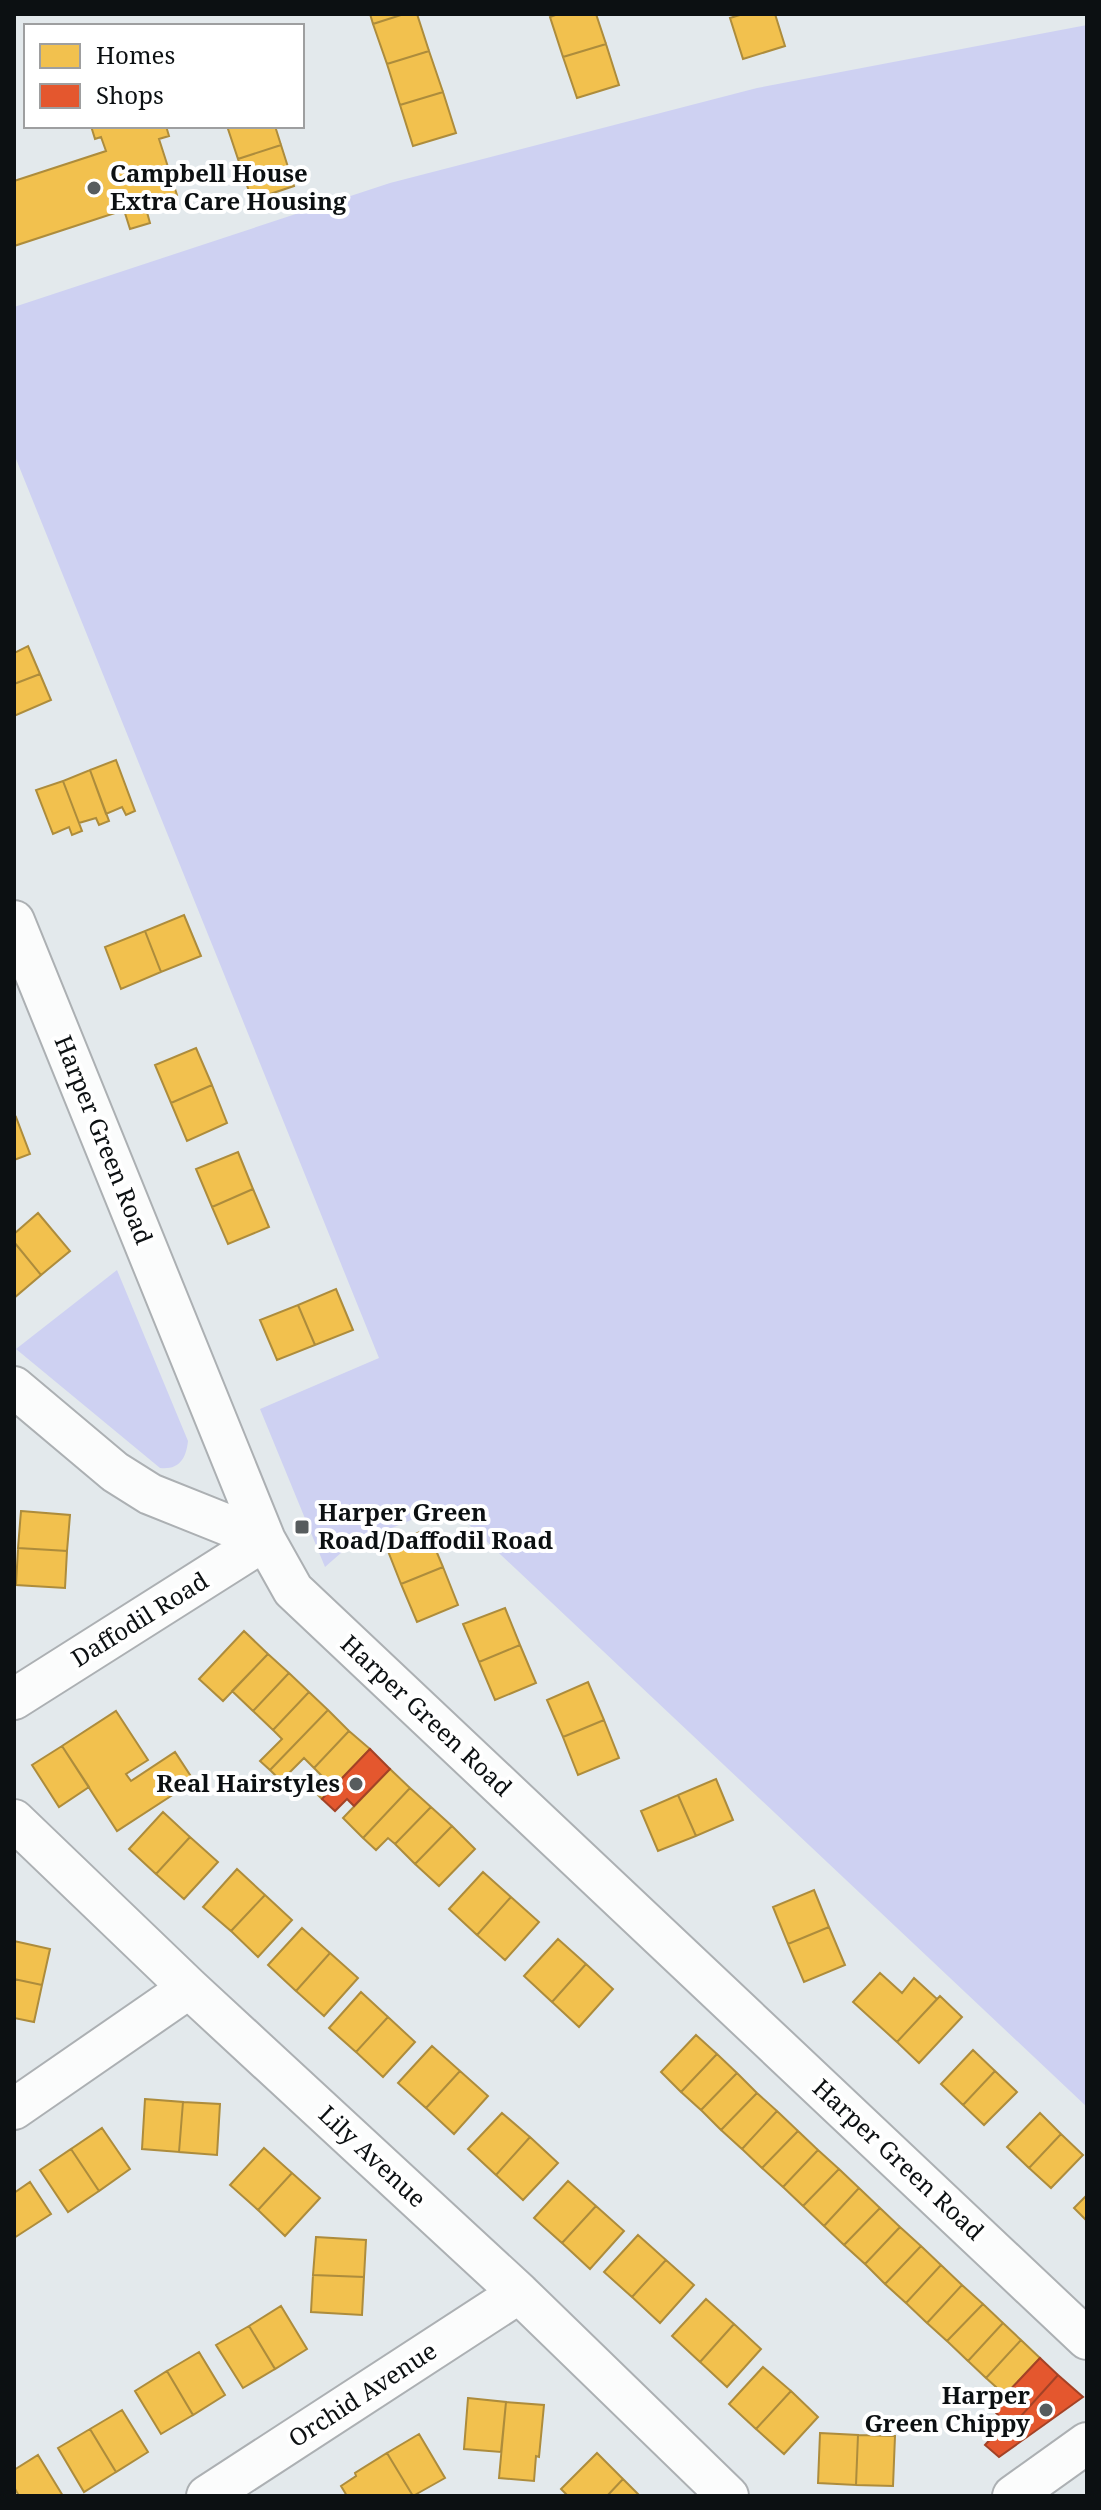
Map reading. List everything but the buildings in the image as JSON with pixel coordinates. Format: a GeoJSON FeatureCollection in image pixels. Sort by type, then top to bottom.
{"type":"FeatureCollection","features":[{"type":"Feature","properties":{"kind":"street","name":"Harper Green Road"},"geometry":{"type":"LineString","coordinates":[[14,921],[265,1540],[293,1590],[1087,2339]]}},
{"type":"Feature","properties":{"kind":"street"},"geometry":{"type":"LineString","coordinates":[[14,1387],[126,1480],[150,1494],[265,1540]]}},
{"type":"Feature","properties":{"kind":"street","name":"Daffodil Road"},"geometry":{"type":"LineString","coordinates":[[14,1699],[265,1540]]}},
{"type":"Feature","properties":{"kind":"street","name":"Lily Avenue"},"geometry":{"type":"LineString","coordinates":[[14,1820],[189,1988],[519,2293],[728,2496]]}},
{"type":"Feature","properties":{"kind":"street"},"geometry":{"type":"LineString","coordinates":[[14,2109],[189,1988]]}},
{"type":"Feature","properties":{"kind":"street","name":"Orchid Avenue"},"geometry":{"type":"LineString","coordinates":[[207,2496],[519,2293]]}},
{"type":"Feature","properties":{"kind":"street"},"geometry":{"type":"LineString","coordinates":[[1013,2496],[1087,2443]]}},
{"type":"Feature","properties":{"kind":"shaded area"},"geometry":{"type":"Polygon","coordinates":[[[1087,25],[1087,2107],[448,1505],[350,1545],[325,1567],[260,1409],[379,1358],[14,454],[14,307],[390,183],[757,88],[1087,25]]]}},
{"type":"Feature","properties":{"kind":"shaded area"},"geometry":{"type":"Polygon","coordinates":[[[117,1270],[188,1441],[183,1458],[172,1467],[160,1468],[16,1349],[117,1270]]]}},
{"type":"Feature","properties":{"kind":"place","name":"Campbell House Extra Care Housing"},"geometry":{"type":"Point","coordinates":[94,188]}},
{"type":"Feature","properties":{"kind":"place","name":"Harper Green Road/Daffodil Road"},"geometry":{"type":"Point","coordinates":[302,1527]}},
{"type":"Feature","properties":{"kind":"place","name":"Real Hairstyles"},"geometry":{"type":"Point","coordinates":[356,1784]}},
{"type":"Feature","properties":{"kind":"place","name":"Harper Green Chippy"},"geometry":{"type":"Point","coordinates":[1046,2410]}}]}
